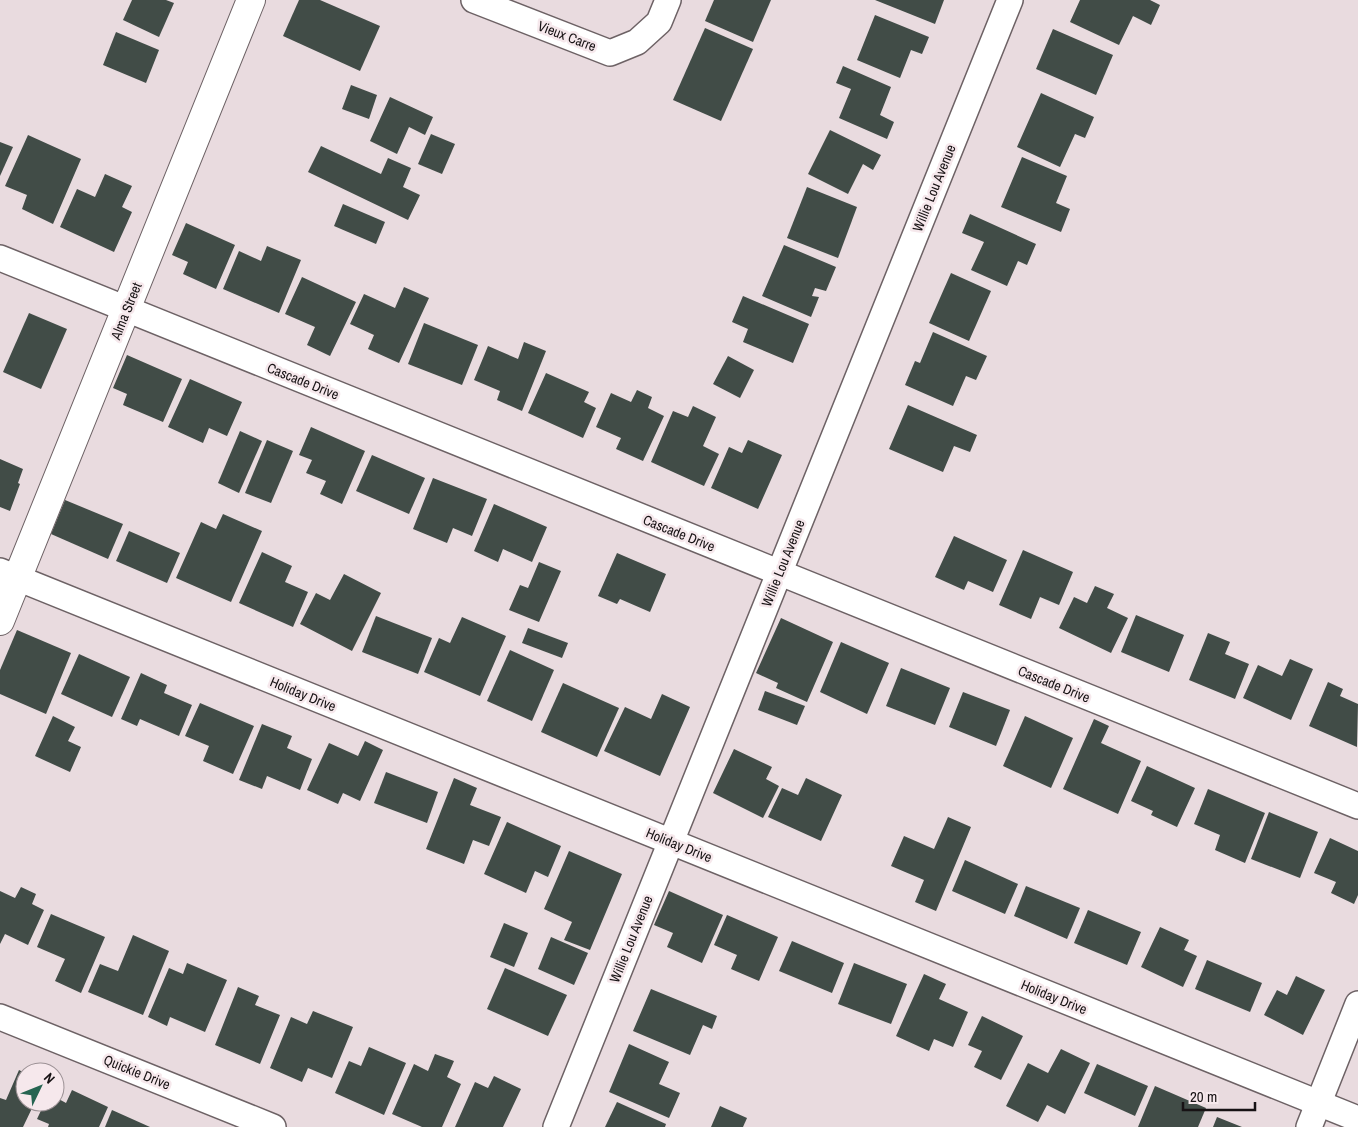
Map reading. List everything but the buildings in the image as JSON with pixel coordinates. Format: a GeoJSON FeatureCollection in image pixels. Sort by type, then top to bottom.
{"type":"FeatureCollection","features":[{"type":"Feature","properties":{"kind":"street","name":"Alma Street"},"geometry":{"type":"LineString","coordinates":[[0,621],[9,575],[126,309],[251,0]]}},
{"type":"Feature","properties":{"kind":"street","name":"Vieux Carre"},"geometry":{"type":"LineString","coordinates":[[474,0],[610,53],[636,42],[659,22],[668,0]]}},
{"type":"Feature","properties":{"kind":"street","name":"Willie Lou Avenue"},"geometry":{"type":"LineString","coordinates":[[556,1127],[1010,0]]}},
{"type":"Feature","properties":{"kind":"street","name":"Cascade Drive"},"geometry":{"type":"LineString","coordinates":[[0,258],[1358,806]]}},
{"type":"Feature","properties":{"kind":"street","name":"Holiday Drive"},"geometry":{"type":"LineString","coordinates":[[9,575],[1358,1119]]}},
{"type":"Feature","properties":{"kind":"street"},"geometry":{"type":"LineString","coordinates":[[1309,1127],[1358,1004]]}},
{"type":"Feature","properties":{"kind":"street","name":"Quickie Drive"},"geometry":{"type":"LineString","coordinates":[[0,1017],[273,1127]]}}]}
